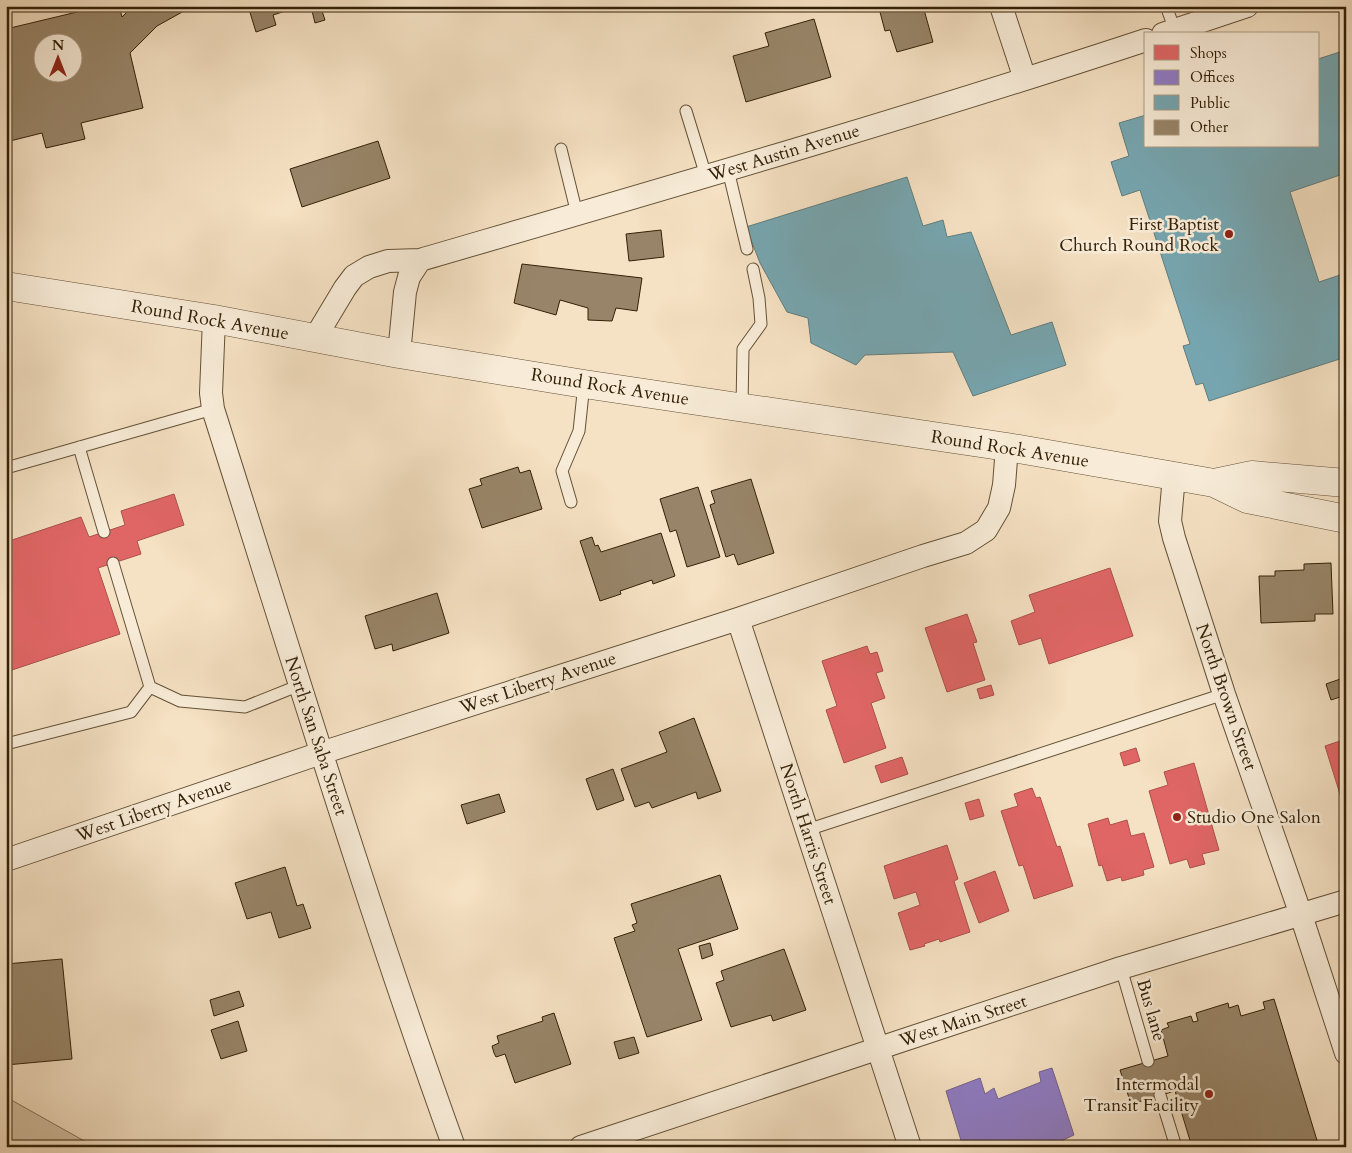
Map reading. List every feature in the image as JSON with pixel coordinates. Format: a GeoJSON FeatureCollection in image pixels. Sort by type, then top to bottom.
{"type":"FeatureCollection","features":[{"type":"Feature","properties":{"kind":"street"},"geometry":{"type":"LineString","coordinates":[[1001,6],[1025,79]]}},
{"type":"Feature","properties":{"kind":"street"},"geometry":{"type":"LineString","coordinates":[[1169,32],[1248,6]]}},
{"type":"Feature","properties":{"kind":"street","name":"West Austin Avenue"},"geometry":{"type":"LineString","coordinates":[[316,338],[354,276],[370,267],[388,261],[420,260],[578,214],[728,170],[1144,41]]}},
{"type":"Feature","properties":{"kind":"street"},"geometry":{"type":"LineString","coordinates":[[399,354],[405,292],[409,277],[420,260]]}},
{"type":"Feature","properties":{"kind":"street","name":"Round Rock Avenue"},"geometry":{"type":"LineString","coordinates":[[6,286],[214,319],[399,354],[584,384],[1007,447],[1174,476],[1214,483],[1247,499],[1346,519]]}},
{"type":"Feature","properties":{"kind":"street","name":"North San Saba Street"},"geometry":{"type":"LineString","coordinates":[[214,319],[211,393],[213,409],[321,752],[414,1037],[454,1147]]}},
{"type":"Feature","properties":{"kind":"street","name":"West Liberty Avenue"},"geometry":{"type":"LineString","coordinates":[[6,860],[321,752],[738,619],[966,543],[986,530],[999,508],[1004,486],[1007,447]]}},
{"type":"Feature","properties":{"kind":"street","name":"North Brown Street"},"geometry":{"type":"LineString","coordinates":[[1174,476],[1170,521],[1224,694],[1301,915],[1346,1053]]}},
{"type":"Feature","properties":{"kind":"street","name":"Round Rock Avenue"},"geometry":{"type":"LineString","coordinates":[[1214,483],[1252,476],[1346,483]]}},
{"type":"Feature","properties":{"kind":"street","name":"North Harris Street"},"geometry":{"type":"LineString","coordinates":[[738,619],[910,1147]]}},
{"type":"Feature","properties":{"kind":"street","name":"West Main Street"},"geometry":{"type":"LineString","coordinates":[[581,1147],[1121,968],[1346,901]]}},
{"type":"Feature","properties":{"kind":"lane"},"geometry":{"type":"LineString","coordinates":[[1166,6],[1169,32]]}},
{"type":"Feature","properties":{"kind":"lane"},"geometry":{"type":"LineString","coordinates":[[686,112],[706,176]]}},
{"type":"Feature","properties":{"kind":"lane"},"geometry":{"type":"LineString","coordinates":[[561,149],[578,214]]}},
{"type":"Feature","properties":{"kind":"lane"},"geometry":{"type":"LineString","coordinates":[[728,170],[747,249]]}},
{"type":"Feature","properties":{"kind":"lane"},"geometry":{"type":"LineString","coordinates":[[742,407],[742,349],[761,324],[760,298],[753,269]]}},
{"type":"Feature","properties":{"kind":"lane"},"geometry":{"type":"LineString","coordinates":[[571,502],[562,471],[579,431],[584,384]]}},
{"type":"Feature","properties":{"kind":"lane"},"geometry":{"type":"LineString","coordinates":[[6,468],[213,409]]}},
{"type":"Feature","properties":{"kind":"lane"},"geometry":{"type":"LineString","coordinates":[[79,447],[104,532]]}},
{"type":"Feature","properties":{"kind":"lane"},"geometry":{"type":"LineString","coordinates":[[113,563],[150,688]]}},
{"type":"Feature","properties":{"kind":"lane"},"geometry":{"type":"LineString","coordinates":[[150,688],[180,701],[245,707],[300,685]]}},
{"type":"Feature","properties":{"kind":"lane"},"geometry":{"type":"LineString","coordinates":[[6,744],[131,712],[150,688]]}},
{"type":"Feature","properties":{"kind":"lane"},"geometry":{"type":"LineString","coordinates":[[807,830],[1224,694]]}},
{"type":"Feature","properties":{"kind":"lane","name":"Bus lane"},"geometry":{"type":"LineString","coordinates":[[1121,968],[1148,1062]]}},
{"type":"Feature","properties":{"kind":"lane"},"geometry":{"type":"LineString","coordinates":[[1160,1095],[1176,1147]]}},
{"type":"Feature","properties":{"kind":"shaded area"},"geometry":{"type":"Polygon","coordinates":[[[6,1097],[95,1147],[6,1147],[6,1097]]]}},
{"type":"Feature","properties":{"kind":"building: Shops"},"geometry":{"type":"Polygon","coordinates":[[[174,494],[184,525],[137,541],[141,554],[98,568],[120,634],[9,671],[6,661],[6,542],[81,517],[89,537],[125,525],[121,511],[174,494]]]}},
{"type":"Feature","properties":{"kind":"building: Shops"},"geometry":{"type":"Polygon","coordinates":[[[1110,568],[1133,636],[1049,664],[1041,638],[1019,645],[1011,621],[1035,612],[1029,595],[1110,568]]]}},
{"type":"Feature","properties":{"kind":"building: Shops"},"geometry":{"type":"Polygon","coordinates":[[[967,614],[977,642],[973,643],[985,680],[947,692],[925,628],[967,614]]]}},
{"type":"Feature","properties":{"kind":"building: Shops"},"geometry":{"type":"Polygon","coordinates":[[[867,646],[870,654],[877,652],[883,671],[876,673],[885,698],[871,703],[886,748],[844,763],[826,710],[837,706],[822,661],[867,646]]]}},
{"type":"Feature","properties":{"kind":"building: Shops"},"geometry":{"type":"Polygon","coordinates":[[[991,685],[994,695],[980,699],[977,689],[991,685]]]}},
{"type":"Feature","properties":{"kind":"building: Shops"},"geometry":{"type":"Polygon","coordinates":[[[1346,739],[1346,806],[1344,807],[1325,746],[1346,739]]]}},
{"type":"Feature","properties":{"kind":"building: Shops"},"geometry":{"type":"Polygon","coordinates":[[[1136,748],[1140,761],[1124,766],[1120,753],[1136,748]]]}},
{"type":"Feature","properties":{"kind":"building: Shops"},"geometry":{"type":"Polygon","coordinates":[[[902,757],[908,774],[881,783],[875,766],[902,757]]]}},
{"type":"Feature","properties":{"kind":"building: Shops"},"geometry":{"type":"Polygon","coordinates":[[[1194,763],[1219,850],[1202,854],[1205,864],[1190,868],[1187,859],[1170,864],[1149,791],[1168,785],[1164,772],[1194,763]]]}},
{"type":"Feature","properties":{"kind":"building: Shops"},"geometry":{"type":"Polygon","coordinates":[[[1032,788],[1036,798],[1040,797],[1057,847],[1060,846],[1073,886],[1034,899],[1023,865],[1019,866],[1001,811],[1018,806],[1014,794],[1032,788]]]}},
{"type":"Feature","properties":{"kind":"building: Shops"},"geometry":{"type":"Polygon","coordinates":[[[979,799],[984,816],[970,820],[965,803],[979,799]]]}},
{"type":"Feature","properties":{"kind":"building: Shops"},"geometry":{"type":"Polygon","coordinates":[[[1108,818],[1110,825],[1127,820],[1131,836],[1144,833],[1154,867],[1143,870],[1144,875],[1122,881],[1121,877],[1107,881],[1102,865],[1099,866],[1088,824],[1108,818]]]}},
{"type":"Feature","properties":{"kind":"building: Shops"},"geometry":{"type":"Polygon","coordinates":[[[947,845],[958,879],[954,881],[970,932],[940,942],[939,939],[924,944],[925,946],[910,950],[898,913],[920,905],[916,892],[894,899],[884,866],[947,845]]]}},
{"type":"Feature","properties":{"kind":"building: Shops"},"geometry":{"type":"Polygon","coordinates":[[[995,871],[1009,911],[979,923],[964,883],[995,871]]]}},
{"type":"Feature","properties":{"kind":"building: Offices"},"geometry":{"type":"Polygon","coordinates":[[[1052,1068],[1074,1135],[1063,1140],[1066,1147],[963,1147],[946,1091],[980,1078],[985,1094],[994,1088],[998,1099],[1041,1082],[1039,1072],[1052,1068]]]}},
{"type":"Feature","properties":{"kind":"building: Public","name":"First Baptist Church Round Rock"},"geometry":{"type":"Polygon","coordinates":[[[1346,50],[1346,173],[1290,192],[1319,282],[1346,273],[1346,357],[1209,401],[1203,383],[1196,385],[1183,346],[1190,344],[1140,190],[1122,196],[1111,162],[1129,156],[1119,123],[1144,116],[1144,148],[1320,148],[1320,58],[1346,50]]]}},
{"type":"Feature","properties":{"kind":"building: Public"},"geometry":{"type":"Polygon","coordinates":[[[907,177],[923,226],[943,220],[947,237],[971,232],[1011,335],[1052,322],[1066,365],[973,396],[953,352],[865,355],[856,365],[811,343],[808,318],[787,312],[760,263],[746,227],[907,177]]]}},
{"type":"Feature","properties":{"kind":"building: Other"},"geometry":{"type":"Polygon","coordinates":[[[102,6],[119,6],[122,17],[133,6],[193,6],[157,26],[130,53],[143,108],[81,123],[85,139],[46,148],[42,133],[6,142],[6,29],[102,6]]]}},
{"type":"Feature","properties":{"kind":"building: Other"},"geometry":{"type":"Polygon","coordinates":[[[248,6],[301,6],[273,15],[276,25],[256,32],[248,6]]]}},
{"type":"Feature","properties":{"kind":"building: Other"},"geometry":{"type":"Polygon","coordinates":[[[882,6],[923,6],[933,42],[897,52],[890,30],[885,31],[880,12],[883,10],[882,6]]]}},
{"type":"Feature","properties":{"kind":"building: Other"},"geometry":{"type":"Polygon","coordinates":[[[321,8],[325,20],[315,23],[312,11],[321,8]]]}},
{"type":"Feature","properties":{"kind":"building: Other"},"geometry":{"type":"Polygon","coordinates":[[[814,19],[831,77],[746,102],[733,56],[769,46],[765,33],[814,19]]]}},
{"type":"Feature","properties":{"kind":"building: Other"},"geometry":{"type":"Polygon","coordinates":[[[378,141],[390,178],[302,207],[290,169],[378,141]]]}},
{"type":"Feature","properties":{"kind":"building: Other"},"geometry":{"type":"Polygon","coordinates":[[[661,230],[664,257],[629,261],[626,234],[661,230]]]}},
{"type":"Feature","properties":{"kind":"building: Other"},"geometry":{"type":"Polygon","coordinates":[[[522,264],[642,278],[637,311],[616,308],[612,321],[588,320],[588,308],[560,300],[556,315],[514,303],[522,264]]]}},
{"type":"Feature","properties":{"kind":"building: Other"},"geometry":{"type":"Polygon","coordinates":[[[518,467],[520,473],[530,470],[542,509],[482,528],[469,489],[482,485],[480,479],[518,467]]]}},
{"type":"Feature","properties":{"kind":"building: Other"},"geometry":{"type":"Polygon","coordinates":[[[751,479],[774,553],[738,565],[734,554],[726,557],[710,505],[715,503],[711,491],[751,479]]]}},
{"type":"Feature","properties":{"kind":"building: Other"},"geometry":{"type":"Polygon","coordinates":[[[698,487],[720,557],[687,567],[676,530],[670,532],[660,499],[698,487]]]}},
{"type":"Feature","properties":{"kind":"building: Other"},"geometry":{"type":"Polygon","coordinates":[[[661,533],[675,576],[653,584],[652,580],[620,591],[621,594],[600,601],[580,541],[592,537],[595,546],[598,545],[601,552],[661,533]]]}},
{"type":"Feature","properties":{"kind":"building: Other"},"geometry":{"type":"Polygon","coordinates":[[[1331,563],[1333,614],[1315,614],[1315,621],[1261,623],[1259,576],[1275,576],[1275,571],[1304,570],[1304,564],[1331,563]]]}},
{"type":"Feature","properties":{"kind":"building: Other"},"geometry":{"type":"Polygon","coordinates":[[[437,593],[449,633],[393,651],[392,644],[375,649],[365,616],[437,593]]]}},
{"type":"Feature","properties":{"kind":"building: Other"},"geometry":{"type":"Polygon","coordinates":[[[1346,677],[1346,695],[1331,700],[1326,684],[1346,677]]]}},
{"type":"Feature","properties":{"kind":"building: Other"},"geometry":{"type":"Polygon","coordinates":[[[694,718],[721,791],[698,799],[696,792],[652,808],[649,802],[635,807],[621,769],[667,752],[659,732],[694,718]]]}},
{"type":"Feature","properties":{"kind":"building: Other"},"geometry":{"type":"Polygon","coordinates":[[[613,769],[624,800],[597,810],[586,779],[613,769]]]}},
{"type":"Feature","properties":{"kind":"building: Other"},"geometry":{"type":"Polygon","coordinates":[[[499,794],[505,812],[467,824],[461,805],[499,794]]]}},
{"type":"Feature","properties":{"kind":"building: Other"},"geometry":{"type":"Polygon","coordinates":[[[285,867],[297,906],[303,904],[311,928],[279,938],[271,912],[247,919],[235,883],[285,867]]]}},
{"type":"Feature","properties":{"kind":"building: Other"},"geometry":{"type":"Polygon","coordinates":[[[720,875],[738,929],[678,949],[702,1020],[647,1037],[614,938],[635,931],[632,925],[637,923],[631,904],[720,875]]]}},
{"type":"Feature","properties":{"kind":"building: Other"},"geometry":{"type":"Polygon","coordinates":[[[710,943],[713,955],[702,959],[699,946],[710,943]]]}},
{"type":"Feature","properties":{"kind":"building: Other"},"geometry":{"type":"Polygon","coordinates":[[[784,949],[806,1010],[773,1021],[771,1015],[731,1027],[716,983],[724,980],[721,971],[784,949]]]}},
{"type":"Feature","properties":{"kind":"building: Other"},"geometry":{"type":"Polygon","coordinates":[[[62,959],[72,1059],[6,1065],[6,964],[62,959]]]}},
{"type":"Feature","properties":{"kind":"building: Other"},"geometry":{"type":"Polygon","coordinates":[[[239,991],[244,1006],[214,1016],[210,1000],[239,991]]]}},
{"type":"Feature","properties":{"kind":"building: Other","name":"Intermodal Transit Facility"},"geometry":{"type":"Polygon","coordinates":[[[1274,999],[1319,1147],[1192,1147],[1175,1091],[1131,1104],[1120,1070],[1168,1056],[1161,1030],[1169,1027],[1167,1023],[1191,1016],[1193,1022],[1198,1021],[1196,1013],[1228,1003],[1229,1008],[1238,1005],[1241,1016],[1265,1009],[1263,1002],[1274,999]]]}},
{"type":"Feature","properties":{"kind":"building: Other"},"geometry":{"type":"Polygon","coordinates":[[[554,1013],[571,1064],[515,1083],[505,1054],[496,1057],[494,1053],[492,1046],[499,1043],[497,1036],[543,1021],[542,1017],[554,1013]]]}},
{"type":"Feature","properties":{"kind":"building: Other"},"geometry":{"type":"Polygon","coordinates":[[[238,1021],[247,1051],[221,1059],[211,1030],[238,1021]]]}},
{"type":"Feature","properties":{"kind":"building: Other"},"geometry":{"type":"Polygon","coordinates":[[[634,1037],[639,1053],[619,1059],[614,1042],[634,1037]]]}},
{"type":"Feature","properties":{"kind":"place","name":"First Baptist Church Round Rock"},"geometry":{"type":"Point","coordinates":[1229,234]}},
{"type":"Feature","properties":{"kind":"place","name":"Studio One Salon"},"geometry":{"type":"Point","coordinates":[1177,817]}},
{"type":"Feature","properties":{"kind":"place","name":"Intermodal Transit Facility"},"geometry":{"type":"Point","coordinates":[1209,1094]}}]}
